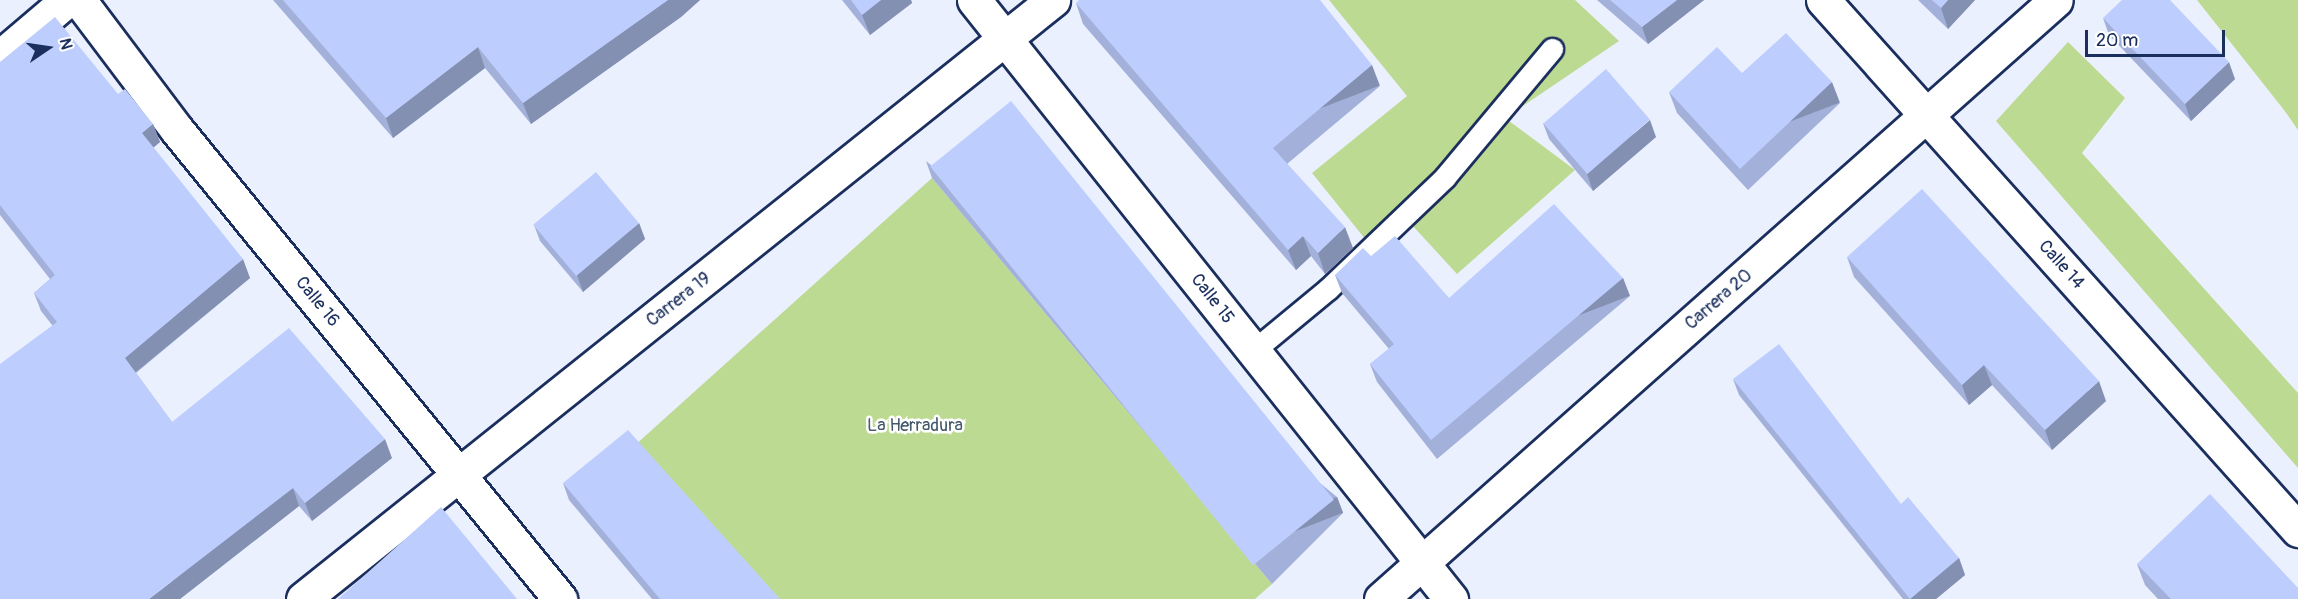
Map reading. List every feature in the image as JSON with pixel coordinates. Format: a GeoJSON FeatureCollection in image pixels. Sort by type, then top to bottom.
{"type":"FeatureCollection","features":[{"type":"Feature","properties":{"kind":"street"},"geometry":{"type":"LineString","coordinates":[[0,57],[67,0]]}},
{"type":"Feature","properties":{"kind":"street","name":"Calle 16"},"geometry":{"type":"LineString","coordinates":[[79,0],[457,475],[560,599]]}},
{"type":"Feature","properties":{"kind":"street","name":"Calle 15"},"geometry":{"type":"LineString","coordinates":[[974,0],[1451,599]]}},
{"type":"Feature","properties":{"kind":"street","name":"Carrera 19"},"geometry":{"type":"LineString","coordinates":[[303,599],[1008,41],[1053,0]]}},
{"type":"Feature","properties":{"kind":"street","name":"Calle 14"},"geometry":{"type":"LineString","coordinates":[[1823,0],[2298,530]]}},
{"type":"Feature","properties":{"kind":"street","name":"Carrera 20"},"geometry":{"type":"LineString","coordinates":[[1381,599],[1927,117],[2056,0]]}},
{"type":"Feature","properties":{"kind":"lane"},"geometry":{"type":"LineString","coordinates":[[1253,351],[1328,289],[1445,177],[1552,49]]}},
{"type":"Feature","properties":{"kind":"green space"},"geometry":{"type":"Polygon","coordinates":[[[1329,0],[1575,0],[1619,41],[1505,118],[1575,170],[1457,274],[1411,224],[1370,245],[1312,173],[1407,96],[1329,0]]]}},
{"type":"Feature","properties":{"kind":"green space"},"geometry":{"type":"Polygon","coordinates":[[[2197,0],[2298,0],[2298,130],[2284,110],[2197,0]]]}},
{"type":"Feature","properties":{"kind":"green space"},"geometry":{"type":"Polygon","coordinates":[[[2068,42],[2125,98],[2082,153],[2298,393],[2298,468],[1996,121],[2068,42]]]}},
{"type":"Feature","properties":{"kind":"green space","name":"La Herradura"},"geometry":{"type":"Polygon","coordinates":[[[932,178],[1272,584],[1255,599],[771,599],[634,446],[932,178]]]}},
{"type":"Feature","properties":{"kind":"building"},"geometry":{"type":"Polygon","coordinates":[[[283,0],[668,0],[523,103],[478,47],[386,118],[283,0]]]}},
{"type":"Feature","properties":{"kind":"building"},"geometry":{"type":"Polygon","coordinates":[[[851,0],[881,0],[862,15],[851,0]]]}},
{"type":"Feature","properties":{"kind":"building"},"geometry":{"type":"Polygon","coordinates":[[[1079,0],[1320,0],[1372,65],[1273,148],[1345,227],[1318,253],[1303,236],[1288,250],[1076,3],[1079,0]]]}},
{"type":"Feature","properties":{"kind":"building"},"geometry":{"type":"Polygon","coordinates":[[[1610,0],[1677,0],[1642,27],[1610,0]]]}},
{"type":"Feature","properties":{"kind":"building"},"geometry":{"type":"Polygon","coordinates":[[[1932,0],[1948,0],[1941,8],[1932,0]]]}},
{"type":"Feature","properties":{"kind":"building"},"geometry":{"type":"Polygon","coordinates":[[[2122,0],[2170,0],[2229,62],[2185,104],[2103,18],[2122,0]]]}},
{"type":"Feature","properties":{"kind":"building"},"geometry":{"type":"Polygon","coordinates":[[[55,17],[118,94],[125,89],[153,124],[142,133],[243,259],[125,358],[172,422],[289,328],[385,439],[305,503],[293,488],[149,599],[0,599],[0,364],[57,322],[34,293],[55,275],[0,205],[0,62],[55,17]]]}},
{"type":"Feature","properties":{"kind":"building"},"geometry":{"type":"Polygon","coordinates":[[[1786,33],[1832,82],[1740,169],[1669,92],[1717,47],[1742,73],[1786,33]]]}},
{"type":"Feature","properties":{"kind":"building"},"geometry":{"type":"Polygon","coordinates":[[[1606,69],[1650,120],[1587,174],[1543,123],[1606,69]]]}},
{"type":"Feature","properties":{"kind":"building"},"geometry":{"type":"Polygon","coordinates":[[[1011,101],[1334,500],[1253,565],[930,166],[1011,101]]]}},
{"type":"Feature","properties":{"kind":"building"},"geometry":{"type":"Polygon","coordinates":[[[596,172],[639,223],[576,276],[533,225],[596,172]]]}},
{"type":"Feature","properties":{"kind":"building"},"geometry":{"type":"Polygon","coordinates":[[[1922,189],[2099,381],[2045,430],[1984,365],[1962,385],[1847,257],[1922,189]]]}},
{"type":"Feature","properties":{"kind":"building"},"geometry":{"type":"Polygon","coordinates":[[[1554,204],[1623,278],[1431,440],[1370,364],[1394,344],[1335,275],[1363,248],[1371,256],[1395,236],[1449,298],[1554,204]]]}},
{"type":"Feature","properties":{"kind":"building"},"geometry":{"type":"Polygon","coordinates":[[[1779,344],[1901,504],[1908,497],[1959,558],[1910,599],[1733,379],[1779,344]]]}},
{"type":"Feature","properties":{"kind":"building"},"geometry":{"type":"Polygon","coordinates":[[[628,430],[780,599],[660,599],[563,483],[628,430]]]}},
{"type":"Feature","properties":{"kind":"building"},"geometry":{"type":"Polygon","coordinates":[[[2210,494],[2298,588],[2298,599],[2171,599],[2137,564],[2210,494]]]}},
{"type":"Feature","properties":{"kind":"building"},"geometry":{"type":"Polygon","coordinates":[[[441,507],[517,599],[338,599],[441,507]]]}}]}
